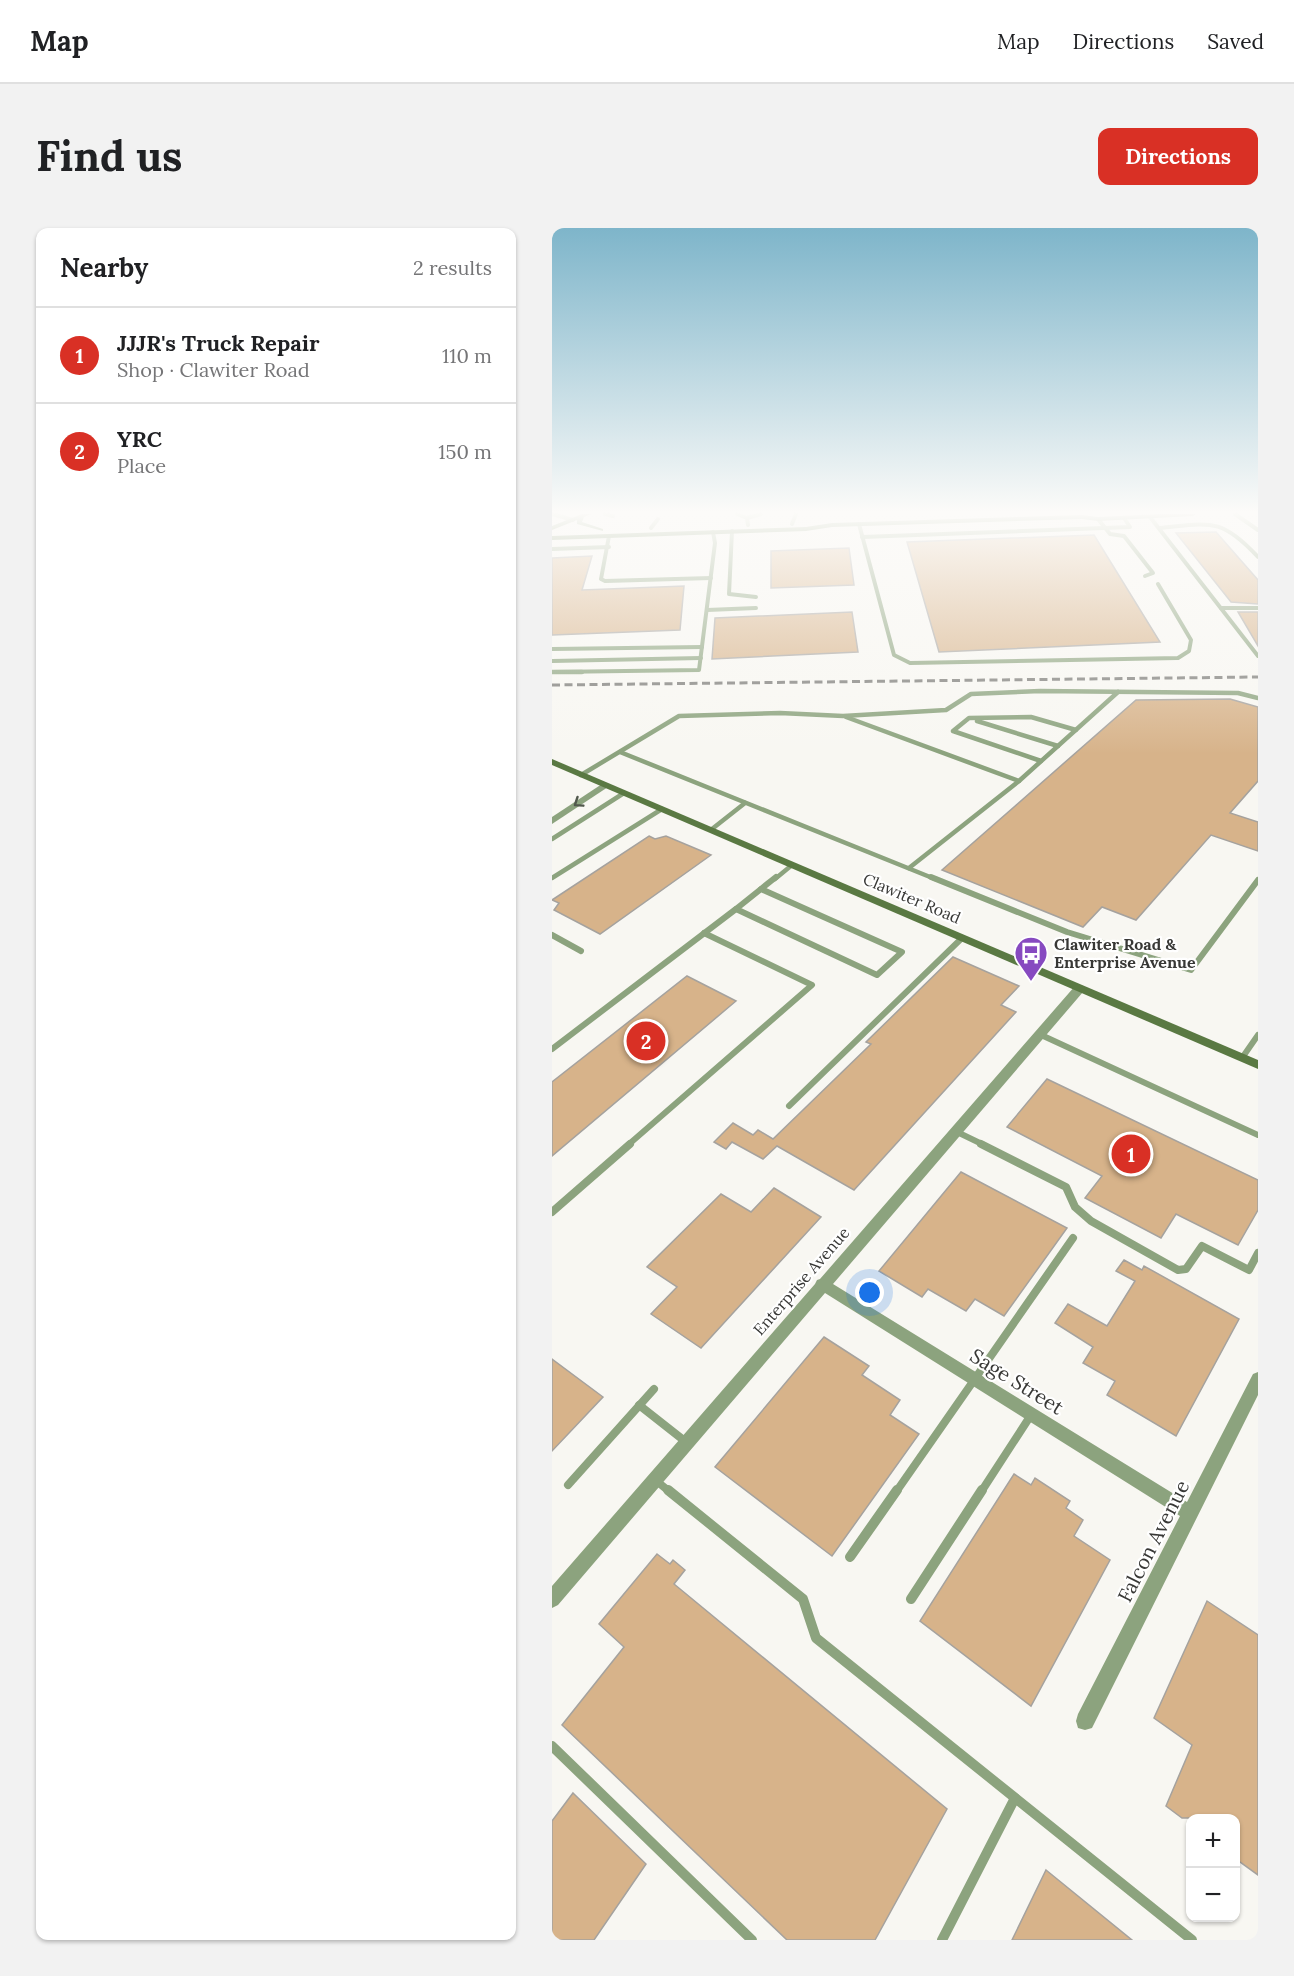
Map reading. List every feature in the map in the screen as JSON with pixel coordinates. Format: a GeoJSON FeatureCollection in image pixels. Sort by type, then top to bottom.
{"type":"FeatureCollection","features":[{"type":"Feature","properties":{"kind":"main road","name":"Clawiter Road"},"geometry":{"type":"LineString","coordinates":[[552,762],[1258,1065]]}},
{"type":"Feature","properties":{"kind":"street"},"geometry":{"type":"LineString","coordinates":[[552,821],[605,785]]}},
{"type":"Feature","properties":{"kind":"street","name":"Enterprise Avenue"},"geometry":{"type":"LineString","coordinates":[[552,1599],[1079,989]]}},
{"type":"Feature","properties":{"kind":"street","name":"Sage Street"},"geometry":{"type":"LineString","coordinates":[[822,1284],[1191,1514]]}},
{"type":"Feature","properties":{"kind":"street","name":"Falcon Avenue"},"geometry":{"type":"LineString","coordinates":[[1085,1721],[1258,1379]]}},
{"type":"Feature","properties":{"kind":"lane"},"geometry":{"type":"LineString","coordinates":[[552,672],[699,670],[709,594]]}},
{"type":"Feature","properties":{"kind":"lane"},"geometry":{"type":"LineString","coordinates":[[729,594],[737,597],[756,597]]}},
{"type":"Feature","properties":{"kind":"lane"},"geometry":{"type":"LineString","coordinates":[[877,594],[894,655],[921,665],[1178,658],[1188,651],[1191,640],[1164,594]]}},
{"type":"Feature","properties":{"kind":"lane"},"geometry":{"type":"LineString","coordinates":[[1210,594],[1258,656]]}},
{"type":"Feature","properties":{"kind":"lane"},"geometry":{"type":"LineString","coordinates":[[706,610],[756,608]]}},
{"type":"Feature","properties":{"kind":"lane"},"geometry":{"type":"LineString","coordinates":[[1221,608],[1258,608]]}},
{"type":"Feature","properties":{"kind":"lane"},"geometry":{"type":"LineString","coordinates":[[552,650],[702,647]]}},
{"type":"Feature","properties":{"kind":"lane"},"geometry":{"type":"LineString","coordinates":[[552,661],[701,658]]}},
{"type":"Feature","properties":{"kind":"lane"},"geometry":{"type":"LineString","coordinates":[[909,868],[1019,781],[1118,692]]}},
{"type":"Feature","properties":{"kind":"lane"},"geometry":{"type":"LineString","coordinates":[[581,775],[679,716],[780,713],[843,716],[946,710],[971,694],[1238,693],[1258,698]]}},
{"type":"Feature","properties":{"kind":"lane"},"geometry":{"type":"LineString","coordinates":[[843,716],[1019,781]]}},
{"type":"Feature","properties":{"kind":"lane"},"geometry":{"type":"LineString","coordinates":[[1041,761],[953,731],[969,718],[1031,717],[1076,730]]}},
{"type":"Feature","properties":{"kind":"lane"},"geometry":{"type":"LineString","coordinates":[[969,718],[1058,746]]}},
{"type":"Feature","properties":{"kind":"lane"},"geometry":{"type":"LineString","coordinates":[[620,752],[1067,932],[1191,970],[1258,880]]}},
{"type":"Feature","properties":{"kind":"lane"},"geometry":{"type":"LineString","coordinates":[[552,839],[624,793]]}},
{"type":"Feature","properties":{"kind":"lane"},"geometry":{"type":"LineString","coordinates":[[712,829],[746,803]]}},
{"type":"Feature","properties":{"kind":"lane"},"geometry":{"type":"LineString","coordinates":[[552,878],[662,809]]}},
{"type":"Feature","properties":{"kind":"lane"},"geometry":{"type":"LineString","coordinates":[[552,1049],[792,865]]}},
{"type":"Feature","properties":{"kind":"lane"},"geometry":{"type":"LineString","coordinates":[[736,909],[877,975],[902,952],[761,889]]}},
{"type":"Feature","properties":{"kind":"lane"},"geometry":{"type":"LineString","coordinates":[[552,1212],[812,986],[704,933]]}},
{"type":"Feature","properties":{"kind":"lane"},"geometry":{"type":"LineString","coordinates":[[552,935],[581,951]]}},
{"type":"Feature","properties":{"kind":"lane"},"geometry":{"type":"LineString","coordinates":[[789,1106],[962,938]]}},
{"type":"Feature","properties":{"kind":"lane"},"geometry":{"type":"LineString","coordinates":[[1039,1034],[1258,1135]]}},
{"type":"Feature","properties":{"kind":"lane"},"geometry":{"type":"LineString","coordinates":[[1242,1058],[1258,1035]]}},
{"type":"Feature","properties":{"kind":"lane"},"geometry":{"type":"LineString","coordinates":[[955,1131],[1066,1187],[1075,1207],[1090,1221],[1178,1270],[1186,1269],[1202,1246],[1249,1270],[1258,1253]]}},
{"type":"Feature","properties":{"kind":"lane"},"geometry":{"type":"LineString","coordinates":[[850,1557],[1073,1238]]}},
{"type":"Feature","properties":{"kind":"lane"},"geometry":{"type":"LineString","coordinates":[[567,1485],[654,1389]]}},
{"type":"Feature","properties":{"kind":"lane"},"geometry":{"type":"LineString","coordinates":[[639,1406],[686,1442]]}},
{"type":"Feature","properties":{"kind":"lane"},"geometry":{"type":"LineString","coordinates":[[911,1599],[1031,1415]]}},
{"type":"Feature","properties":{"kind":"lane"},"geometry":{"type":"LineString","coordinates":[[654,1479],[803,1599],[816,1638],[1192,1940]]}},
{"type":"Feature","properties":{"kind":"lane"},"geometry":{"type":"LineString","coordinates":[[552,1746],[752,1940]]}},
{"type":"Feature","properties":{"kind":"lane"},"geometry":{"type":"LineString","coordinates":[[942,1940],[1015,1798]]}},
{"type":"Feature","properties":{"kind":"building"},"geometry":{"type":"Polygon","coordinates":[[[552,594],[683,594],[680,630],[552,635],[552,594]]]}},
{"type":"Feature","properties":{"kind":"building"},"geometry":{"type":"Polygon","coordinates":[[[922,594],[1130,594],[1160,642],[939,652],[922,594]]]}},
{"type":"Feature","properties":{"kind":"building"},"geometry":{"type":"Polygon","coordinates":[[[1225,594],[1258,594],[1258,604],[1231,602],[1225,594]]]}},
{"type":"Feature","properties":{"kind":"building"},"geometry":{"type":"Polygon","coordinates":[[[852,612],[858,652],[712,659],[715,618],[852,612]]]}},
{"type":"Feature","properties":{"kind":"building"},"geometry":{"type":"Polygon","coordinates":[[[1238,612],[1258,612],[1258,646],[1238,612]]]}},
{"type":"Feature","properties":{"kind":"building"},"geometry":{"type":"Polygon","coordinates":[[[1230,699],[1258,707],[1258,781],[1230,813],[1258,822],[1258,851],[1211,835],[1136,920],[1102,907],[1083,927],[942,870],[1136,700],[1230,699]]]}},
{"type":"Feature","properties":{"kind":"building"},"geometry":{"type":"Polygon","coordinates":[[[649,836],[655,839],[666,836],[711,855],[600,934],[554,910],[559,903],[552,900],[649,836]]]}},
{"type":"Feature","properties":{"kind":"building"},"geometry":{"type":"Polygon","coordinates":[[[953,957],[1019,986],[1001,1005],[1016,1012],[854,1190],[777,1146],[763,1159],[732,1142],[726,1149],[714,1142],[733,1123],[753,1135],[758,1130],[773,1139],[871,1044],[866,1042],[953,957]]]}},
{"type":"Feature","properties":{"kind":"building"},"geometry":{"type":"Polygon","coordinates":[[[687,976],[736,1001],[552,1156],[552,1082],[687,976]]]}},
{"type":"Feature","properties":{"kind":"building"},"geometry":{"type":"Polygon","coordinates":[[[1047,1079],[1258,1180],[1258,1210],[1238,1245],[1176,1214],[1161,1238],[1085,1198],[1102,1176],[1007,1127],[1047,1079]]]}},
{"type":"Feature","properties":{"kind":"building"},"geometry":{"type":"Polygon","coordinates":[[[961,1172],[1067,1228],[1004,1316],[975,1299],[966,1311],[928,1289],[922,1297],[879,1271],[961,1172]]]}},
{"type":"Feature","properties":{"kind":"building"},"geometry":{"type":"Polygon","coordinates":[[[774,1188],[821,1217],[701,1348],[651,1314],[677,1287],[647,1267],[721,1194],[751,1212],[774,1188]]]}},
{"type":"Feature","properties":{"kind":"building"},"geometry":{"type":"Polygon","coordinates":[[[1124,1260],[1142,1270],[1144,1266],[1239,1319],[1176,1436],[1107,1395],[1115,1381],[1083,1363],[1093,1347],[1055,1323],[1068,1304],[1107,1326],[1135,1281],[1116,1271],[1124,1260]]]}},
{"type":"Feature","properties":{"kind":"building"},"geometry":{"type":"Polygon","coordinates":[[[824,1337],[869,1366],[862,1375],[900,1400],[890,1415],[919,1434],[832,1556],[715,1467],[824,1337]]]}},
{"type":"Feature","properties":{"kind":"building"},"geometry":{"type":"Polygon","coordinates":[[[552,1359],[603,1397],[552,1451],[552,1359]]]}},
{"type":"Feature","properties":{"kind":"building"},"geometry":{"type":"Polygon","coordinates":[[[1014,1474],[1031,1485],[1035,1478],[1070,1501],[1066,1508],[1083,1520],[1074,1536],[1110,1560],[1031,1706],[920,1621],[1014,1474]]]}},
{"type":"Feature","properties":{"kind":"building"},"geometry":{"type":"Polygon","coordinates":[[[657,1554],[670,1564],[673,1560],[685,1570],[674,1584],[947,1809],[875,1940],[787,1940],[562,1725],[624,1647],[599,1624],[657,1554]]]}},
{"type":"Feature","properties":{"kind":"building"},"geometry":{"type":"Polygon","coordinates":[[[1207,1601],[1258,1635],[1258,1875],[1240,1862],[1240,1814],[1186,1814],[1186,1818],[1182,1818],[1166,1806],[1192,1745],[1154,1718],[1207,1601]]]}},
{"type":"Feature","properties":{"kind":"building"},"geometry":{"type":"Polygon","coordinates":[[[573,1793],[646,1864],[594,1940],[552,1940],[552,1821],[573,1793]]]}},
{"type":"Feature","properties":{"kind":"building"},"geometry":{"type":"Polygon","coordinates":[[[1046,1870],[1132,1940],[1012,1940],[1046,1870]]]}},
{"type":"Feature","properties":{"kind":"railway"},"geometry":{"type":"LineString","coordinates":[[552,685],[1258,677]]}},
{"type":"Feature","properties":{"kind":"place","name":"Clawiter Road & Enterprise Avenue"},"geometry":{"type":"Point","coordinates":[1031,982]}},
{"type":"Feature","properties":{"kind":"place","name":"YRC"},"geometry":{"type":"Point","coordinates":[646,1041]}},
{"type":"Feature","properties":{"kind":"place","name":"JJJR's Truck Repair"},"geometry":{"type":"Point","coordinates":[1131,1154]}}]}
